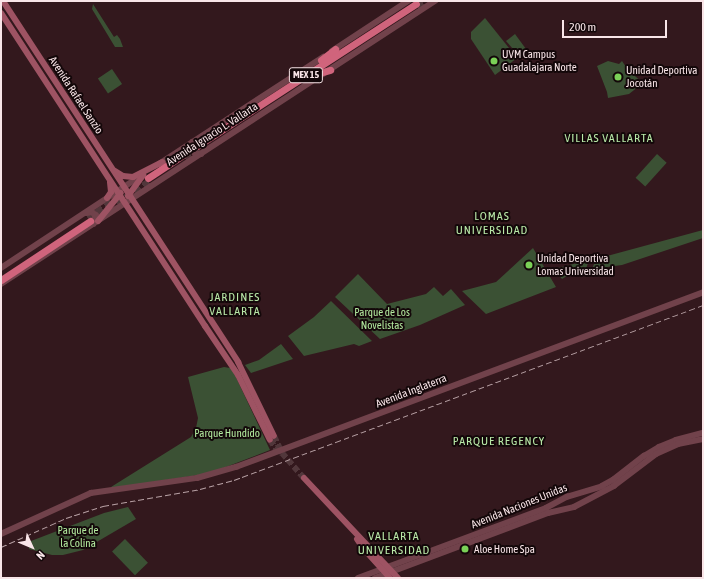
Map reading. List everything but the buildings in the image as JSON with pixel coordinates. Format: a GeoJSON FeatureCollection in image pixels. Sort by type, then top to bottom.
{"type":"FeatureCollection","features":[{"type":"Feature","properties":{"kind":"highway","name":"Avenida Ignacio L. Vallarta"},"geometry":{"type":"LineString","coordinates":[[198,148],[419,6]]}},
{"type":"Feature","properties":{"kind":"highway","name":"Avenida Ignacio L. Vallarta"},"geometry":{"type":"LineString","coordinates":[[198,148],[294,83],[419,6]]}},
{"type":"Feature","properties":{"kind":"highway"},"geometry":{"type":"LineString","coordinates":[[294,83],[335,49]]}},
{"type":"Feature","properties":{"kind":"highway"},"geometry":{"type":"LineString","coordinates":[[312,75],[330,70]]}},
{"type":"Feature","properties":{"kind":"highway","name":"Avenida Ignacio L. Vallarta"},"geometry":{"type":"LineString","coordinates":[[147,178],[186,158]]}},
{"type":"Feature","properties":{"kind":"highway"},"geometry":{"type":"LineString","coordinates":[[1,283],[41,253],[90,220]]}},
{"type":"Feature","properties":{"kind":"highway"},"geometry":{"type":"LineString","coordinates":[[1,274],[90,220]]}},
{"type":"Feature","properties":{"kind":"main road","name":"Avenida Rafael Sanzio"},"geometry":{"type":"LineString","coordinates":[[1,13],[238,375],[272,438],[238,362],[3,1]]}},
{"type":"Feature","properties":{"kind":"main road"},"geometry":{"type":"LineString","coordinates":[[113,169],[123,176],[133,177],[162,162]]}},
{"type":"Feature","properties":{"kind":"main road"},"geometry":{"type":"LineString","coordinates":[[125,204],[147,178]]}},
{"type":"Feature","properties":{"kind":"main road"},"geometry":{"type":"LineString","coordinates":[[107,198],[111,192],[109,179]]}},
{"type":"Feature","properties":{"kind":"main road"},"geometry":{"type":"LineString","coordinates":[[90,220],[124,187]]}},
{"type":"Feature","properties":{"kind":"main road"},"geometry":{"type":"LineString","coordinates":[[303,479],[388,572],[398,578]]}},
{"type":"Feature","properties":{"kind":"street","name":"Avenida Ignacio L. Vallarta"},"geometry":{"type":"LineString","coordinates":[[130,197],[335,49],[408,1]]}},
{"type":"Feature","properties":{"kind":"street","name":"Avenida Ignacio L. Vallarta"},"geometry":{"type":"LineString","coordinates":[[124,187],[147,178],[162,162],[187,146],[198,148],[330,70],[419,6],[435,1]]}},
{"type":"Feature","properties":{"kind":"street"},"geometry":{"type":"LineString","coordinates":[[186,158],[192,153],[187,146]]}},
{"type":"Feature","properties":{"kind":"street"},"geometry":{"type":"LineString","coordinates":[[1,283],[90,220],[107,198],[118,193]]}},
{"type":"Feature","properties":{"kind":"street"},"geometry":{"type":"LineString","coordinates":[[1,268],[90,220],[125,204]]}},
{"type":"Feature","properties":{"kind":"street","name":"Avenida Inglaterra"},"geometry":{"type":"LineString","coordinates":[[1,534],[88,495],[197,478],[224,471],[703,292]]}},
{"type":"Feature","properties":{"kind":"street","name":"Avenida Naciones Unidas"},"geometry":{"type":"LineString","coordinates":[[374,578],[546,508],[574,494],[593,490],[609,483],[644,456],[667,443],[703,433]]}},
{"type":"Feature","properties":{"kind":"street","name":"Avenida Naciones Unidas"},"geometry":{"type":"LineString","coordinates":[[358,578],[388,572],[548,513],[577,505],[614,486],[656,454],[678,444],[703,439]]}},
{"type":"Feature","properties":{"kind":"street"},"geometry":{"type":"LineString","coordinates":[[574,494],[579,498],[577,505]]}},
{"type":"Feature","properties":{"kind":"street"},"geometry":{"type":"LineString","coordinates":[[558,501],[558,506],[561,510]]}},
{"type":"Feature","properties":{"kind":"green space"},"geometry":{"type":"Polygon","coordinates":[[[93,4],[114,37],[117,35],[120,39],[123,47],[115,47],[92,9],[93,4]]]}},
{"type":"Feature","properties":{"kind":"green space"},"geometry":{"type":"Polygon","coordinates":[[[485,18],[517,58],[495,75],[471,39],[471,32],[485,18]]]}},
{"type":"Feature","properties":{"kind":"green space"},"geometry":{"type":"Polygon","coordinates":[[[515,34],[526,49],[519,56],[506,41],[515,34]]]}},
{"type":"Feature","properties":{"kind":"green space","name":"Unidad Deportiva Jocotán"},"geometry":{"type":"Polygon","coordinates":[[[608,61],[619,64],[622,61],[628,70],[643,83],[629,94],[608,98],[597,66],[608,61]]]}},
{"type":"Feature","properties":{"kind":"green space"},"geometry":{"type":"Polygon","coordinates":[[[112,69],[122,84],[108,93],[98,79],[112,69]]]}},
{"type":"Feature","properties":{"kind":"green space"},"geometry":{"type":"Polygon","coordinates":[[[657,154],[667,163],[645,186],[636,178],[657,154]]]}},
{"type":"Feature","properties":{"kind":"green space"},"geometry":{"type":"Polygon","coordinates":[[[703,230],[703,238],[622,265],[592,269],[596,259],[703,230]]]}},
{"type":"Feature","properties":{"kind":"green space","name":"Unidad Deportiva Lomas Universidad"},"geometry":{"type":"Polygon","coordinates":[[[533,248],[556,287],[486,314],[462,291],[496,282],[533,248]]]}},
{"type":"Feature","properties":{"kind":"green space"},"geometry":{"type":"Polygon","coordinates":[[[589,260],[586,269],[572,273],[562,279],[554,269],[589,260]]]}},
{"type":"Feature","properties":{"kind":"green space","name":"Parque de Los Novelistas"},"geometry":{"type":"Polygon","coordinates":[[[358,274],[387,304],[426,294],[434,287],[443,296],[451,289],[465,305],[420,325],[380,339],[335,297],[358,274]]]}},
{"type":"Feature","properties":{"kind":"green space"},"geometry":{"type":"Polygon","coordinates":[[[331,301],[372,341],[359,346],[354,344],[304,356],[288,336],[314,317],[331,301]]]}},
{"type":"Feature","properties":{"kind":"green space"},"geometry":{"type":"Polygon","coordinates":[[[281,344],[293,359],[251,373],[245,365],[259,360],[281,344]]]}},
{"type":"Feature","properties":{"kind":"green space","name":"Parque Hundido"},"geometry":{"type":"Polygon","coordinates":[[[224,367],[230,368],[234,373],[270,450],[218,470],[199,475],[113,488],[111,487],[191,437],[196,428],[198,418],[188,377],[224,367]]]}},
{"type":"Feature","properties":{"kind":"green space","name":"Parque de la Colina"},"geometry":{"type":"Polygon","coordinates":[[[128,507],[136,519],[83,550],[63,555],[52,555],[29,549],[31,541],[104,513],[128,507]]]}},
{"type":"Feature","properties":{"kind":"green space"},"geometry":{"type":"Polygon","coordinates":[[[125,539],[148,563],[135,575],[112,552],[125,539]]]}},
{"type":"Feature","properties":{"kind":"tunnel"},"geometry":{"type":"LineString","coordinates":[[417,6],[425,1]]}},
{"type":"Feature","properties":{"kind":"tunnel"},"geometry":{"type":"LineString","coordinates":[[185,158],[199,149]]}},
{"type":"Feature","properties":{"kind":"tunnel"},"geometry":{"type":"LineString","coordinates":[[117,203],[150,181]]}},
{"type":"Feature","properties":{"kind":"tunnel"},"geometry":{"type":"LineString","coordinates":[[88,218],[115,200]]}},
{"type":"Feature","properties":{"kind":"tunnel"},"geometry":{"type":"LineString","coordinates":[[274,436],[282,453],[304,478]]}},
{"type":"Feature","properties":{"kind":"tunnel"},"geometry":{"type":"LineString","coordinates":[[270,440],[280,455]]}},
{"type":"Feature","properties":{"kind":"railway"},"geometry":{"type":"LineString","coordinates":[[1,547],[66,518],[103,506],[200,489],[234,480],[703,305]]}},
{"type":"Feature","properties":{"kind":"place","name":"UVM Campus Guadalajara Norte"},"geometry":{"type":"Point","coordinates":[494,61]}},
{"type":"Feature","properties":{"kind":"place","name":"Unidad Deportiva Jocotán"},"geometry":{"type":"Point","coordinates":[618,77]}},
{"type":"Feature","properties":{"kind":"place","name":"Unidad Deportiva Lomas Universidad"},"geometry":{"type":"Point","coordinates":[529,265]}},
{"type":"Feature","properties":{"kind":"place","name":"Aloe Home Spa"},"geometry":{"type":"Point","coordinates":[465,549]}},
{"type":"Feature","properties":{"kind":"district","name":"VILLAS VALLARTA"},"geometry":{"type":"Point","coordinates":[609,139]}},
{"type":"Feature","properties":{"kind":"district","name":"LOMAS UNIVERSIDAD"},"geometry":{"type":"Point","coordinates":[492,224]}},
{"type":"Feature","properties":{"kind":"district","name":"JARDINES VALLARTA"},"geometry":{"type":"Point","coordinates":[235,305]}},
{"type":"Feature","properties":{"kind":"district","name":"PARQUE REGENCY"},"geometry":{"type":"Point","coordinates":[499,442]}},
{"type":"Feature","properties":{"kind":"district","name":"VALLARTA UNIVERSIDAD"},"geometry":{"type":"Point","coordinates":[394,544]}}]}
